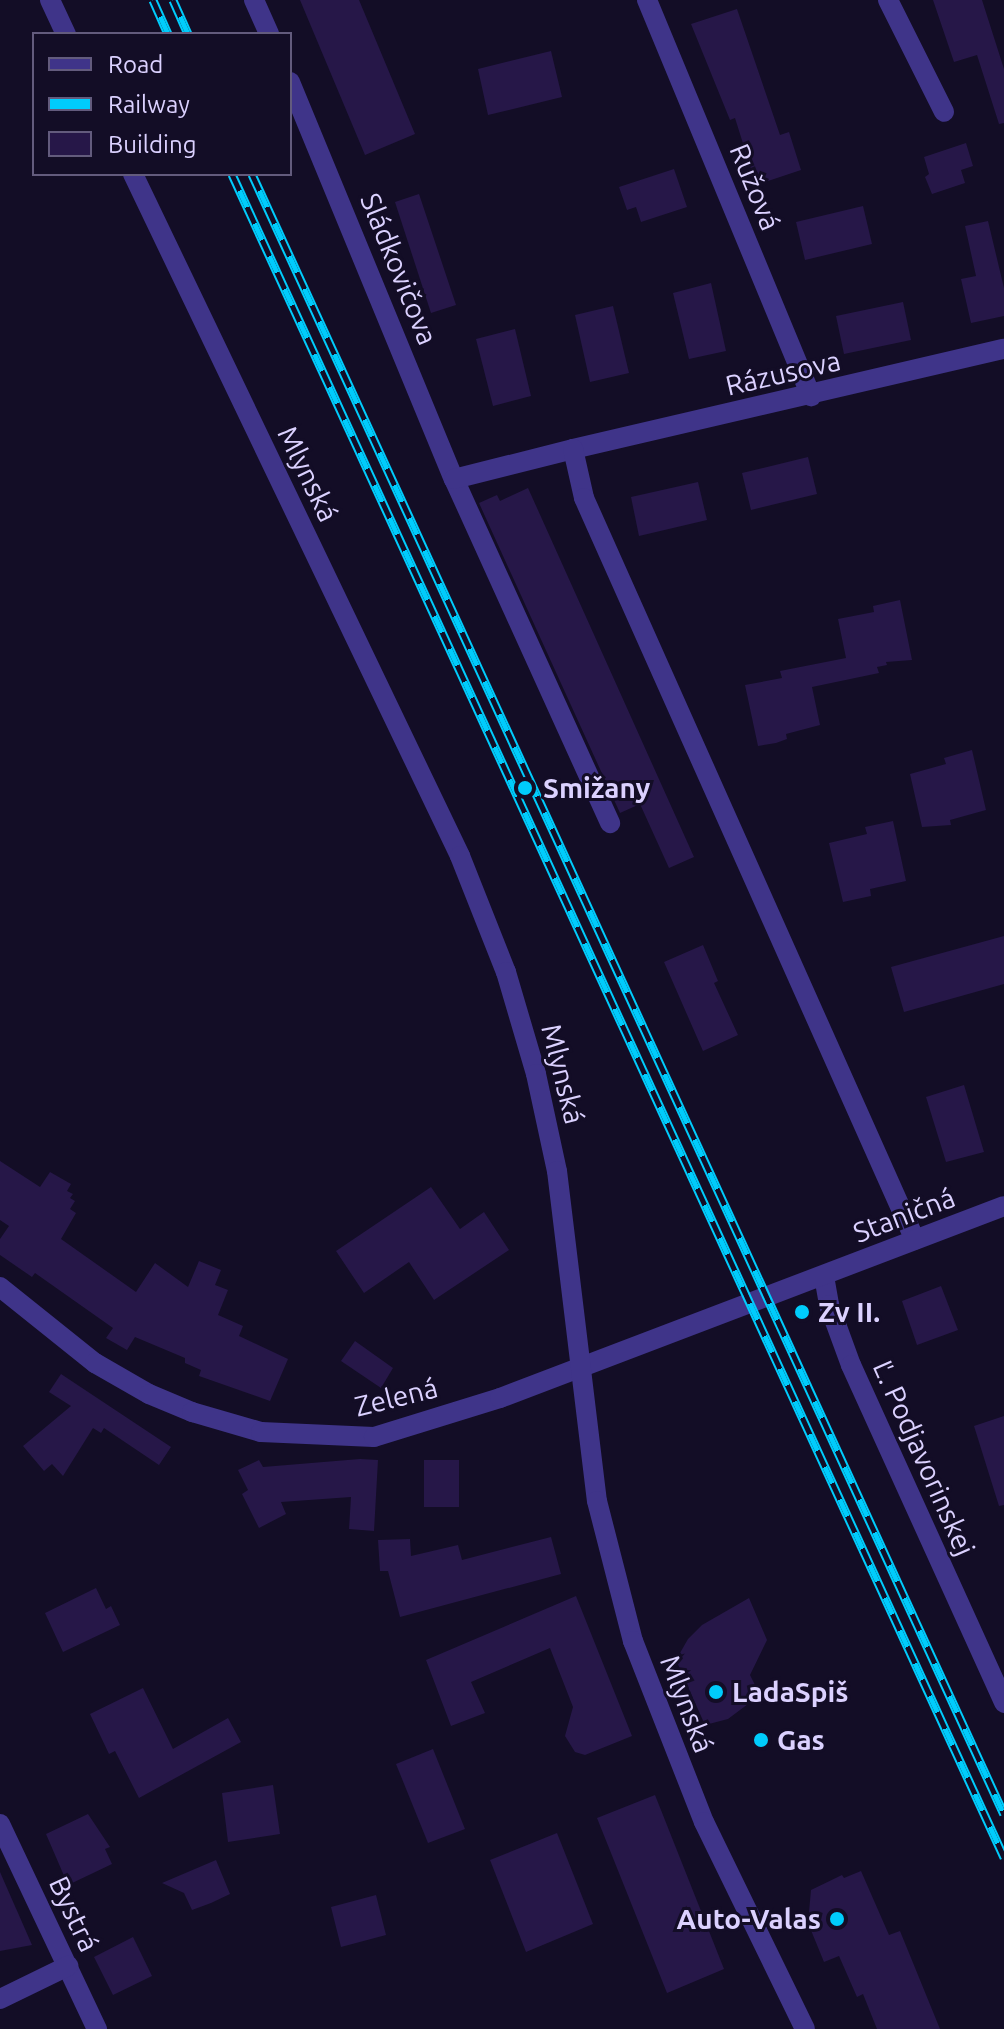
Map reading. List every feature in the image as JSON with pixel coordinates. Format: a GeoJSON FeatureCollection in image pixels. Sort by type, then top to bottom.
{"type":"FeatureCollection","features":[{"type":"Feature","properties":{"kind":"street"},"geometry":{"type":"LineString","coordinates":[[50,0],[65,32]]}},
{"type":"Feature","properties":{"kind":"street"},"geometry":{"type":"LineString","coordinates":[[254,0],[268,32]]}},
{"type":"Feature","properties":{"kind":"street","name":"Ružová"},"geometry":{"type":"LineString","coordinates":[[647,0],[811,396]]}},
{"type":"Feature","properties":{"kind":"street"},"geometry":{"type":"LineString","coordinates":[[888,0],[944,112]]}},
{"type":"Feature","properties":{"kind":"street","name":"Sládkovičova"},"geometry":{"type":"LineString","coordinates":[[292,87],[454,479],[610,823]]}},
{"type":"Feature","properties":{"kind":"street","name":"Mlynská"},"geometry":{"type":"LineString","coordinates":[[134,176],[479,900],[521,1017],[545,1113],[557,1171],[597,1501],[637,1653],[704,1822],[805,2029]]}},
{"type":"Feature","properties":{"kind":"street","name":"Rázusova"},"geometry":{"type":"LineString","coordinates":[[454,479],[1004,349]]}},
{"type":"Feature","properties":{"kind":"street"},"geometry":{"type":"LineString","coordinates":[[573,449],[584,498],[915,1240]]}},
{"type":"Feature","properties":{"kind":"street","name":"Staničná"},"geometry":{"type":"LineString","coordinates":[[824,1276],[1004,1206]]}},
{"type":"Feature","properties":{"kind":"street","name":"Zelená"},"geometry":{"type":"LineString","coordinates":[[0,1287],[95,1363],[149,1394],[192,1412],[261,1432],[374,1437],[500,1398],[749,1300],[824,1276]]}},
{"type":"Feature","properties":{"kind":"street","name":"Ľ. Podjavorinskej"},"geometry":{"type":"LineString","coordinates":[[824,1276],[829,1305],[851,1365],[1004,1703]]}},
{"type":"Feature","properties":{"kind":"street","name":"Bystrá"},"geometry":{"type":"LineString","coordinates":[[0,1824],[97,2029]]}},
{"type":"Feature","properties":{"kind":"street"},"geometry":{"type":"LineString","coordinates":[[0,1999],[68,1966]]}},
{"type":"Feature","properties":{"kind":"building"},"geometry":{"type":"Polygon","coordinates":[[[300,0],[359,0],[415,134],[365,155],[300,0]]]}},
{"type":"Feature","properties":{"kind":"building"},"geometry":{"type":"Polygon","coordinates":[[[933,0],[982,0],[1004,69],[1004,123],[999,124],[977,55],[954,62],[933,0]]]}},
{"type":"Feature","properties":{"kind":"building"},"geometry":{"type":"Polygon","coordinates":[[[737,9],[780,135],[789,132],[801,170],[756,185],[735,118],[730,120],[691,24],[737,9]]]}},
{"type":"Feature","properties":{"kind":"building"},"geometry":{"type":"Polygon","coordinates":[[[551,51],[562,97],[488,115],[478,69],[551,51]]]}},
{"type":"Feature","properties":{"kind":"building"},"geometry":{"type":"Polygon","coordinates":[[[966,143],[973,166],[961,170],[965,183],[932,194],[925,177],[929,174],[924,157],[966,143]]]}},
{"type":"Feature","properties":{"kind":"building"},"geometry":{"type":"Polygon","coordinates":[[[674,169],[687,207],[641,222],[636,207],[627,210],[619,187],[674,169]]]}},
{"type":"Feature","properties":{"kind":"building"},"geometry":{"type":"Polygon","coordinates":[[[419,194],[456,305],[431,313],[395,202],[419,194]]]}},
{"type":"Feature","properties":{"kind":"building"},"geometry":{"type":"Polygon","coordinates":[[[863,206],[872,244],[805,260],[796,222],[863,206]]]}},
{"type":"Feature","properties":{"kind":"building"},"geometry":{"type":"Polygon","coordinates":[[[988,221],[1004,288],[1004,316],[971,323],[961,279],[976,276],[965,226],[988,221]]]}},
{"type":"Feature","properties":{"kind":"building"},"geometry":{"type":"Polygon","coordinates":[[[711,283],[726,351],[689,359],[673,293],[711,283]]]}},
{"type":"Feature","properties":{"kind":"building"},"geometry":{"type":"Polygon","coordinates":[[[903,302],[911,340],[844,354],[836,316],[903,302]]]}},
{"type":"Feature","properties":{"kind":"building"},"geometry":{"type":"Polygon","coordinates":[[[613,306],[629,373],[590,382],[575,315],[613,306]]]}},
{"type":"Feature","properties":{"kind":"building"},"geometry":{"type":"Polygon","coordinates":[[[515,329],[531,396],[493,406],[476,339],[515,329]]]}},
{"type":"Feature","properties":{"kind":"building"},"geometry":{"type":"Polygon","coordinates":[[[808,457],[817,494],[751,510],[742,473],[808,457]]]}},
{"type":"Feature","properties":{"kind":"building"},"geometry":{"type":"Polygon","coordinates":[[[698,482],[707,520],[639,536],[631,497],[698,482]]]}},
{"type":"Feature","properties":{"kind":"building"},"geometry":{"type":"Polygon","coordinates":[[[528,488],[694,857],[669,868],[640,804],[620,813],[479,503],[497,495],[500,501],[528,488]]]}},
{"type":"Feature","properties":{"kind":"building"},"geometry":{"type":"Polygon","coordinates":[[[900,600],[912,660],[886,662],[887,665],[877,667],[879,673],[812,687],[820,725],[786,734],[787,739],[776,743],[758,746],[745,685],[782,678],[780,671],[846,658],[838,619],[874,612],[873,606],[900,600]]]}},
{"type":"Feature","properties":{"kind":"building"},"geometry":{"type":"Polygon","coordinates":[[[972,750],[986,810],[950,820],[951,825],[922,827],[910,774],[946,764],[944,758],[972,750]]]}},
{"type":"Feature","properties":{"kind":"building"},"geometry":{"type":"Polygon","coordinates":[[[893,821],[906,881],[870,889],[871,896],[843,902],[829,843],[867,834],[865,827],[893,821]]]}},
{"type":"Feature","properties":{"kind":"building"},"geometry":{"type":"Polygon","coordinates":[[[1004,936],[1004,984],[904,1012],[891,967],[1004,936]]]}},
{"type":"Feature","properties":{"kind":"building"},"geometry":{"type":"Polygon","coordinates":[[[703,945],[718,981],[714,983],[738,1035],[703,1051],[664,962],[703,945]]]}},
{"type":"Feature","properties":{"kind":"building"},"geometry":{"type":"Polygon","coordinates":[[[964,1085],[984,1152],[946,1162],[926,1097],[964,1085]]]}},
{"type":"Feature","properties":{"kind":"building"},"geometry":{"type":"Polygon","coordinates":[[[0,1161],[40,1187],[50,1172],[71,1184],[67,1191],[73,1194],[70,1198],[75,1201],[70,1209],[76,1213],[61,1239],[136,1292],[155,1263],[188,1287],[199,1261],[221,1270],[215,1285],[228,1290],[218,1315],[243,1326],[239,1336],[288,1359],[270,1401],[199,1376],[201,1370],[185,1363],[185,1358],[135,1337],[127,1350],[106,1338],[113,1328],[35,1273],[32,1277],[0,1255],[0,1239],[9,1226],[0,1220],[0,1161]]]}},
{"type":"Feature","properties":{"kind":"building"},"geometry":{"type":"Polygon","coordinates":[[[431,1187],[460,1229],[484,1212],[509,1250],[434,1300],[409,1262],[364,1293],[336,1251],[431,1187]]]}},
{"type":"Feature","properties":{"kind":"building"},"geometry":{"type":"Polygon","coordinates":[[[941,1286],[958,1330],[917,1345],[902,1301],[941,1286]]]}},
{"type":"Feature","properties":{"kind":"building"},"geometry":{"type":"Polygon","coordinates":[[[355,1341],[393,1368],[381,1388],[341,1361],[355,1341]]]}},
{"type":"Feature","properties":{"kind":"building"},"geometry":{"type":"Polygon","coordinates":[[[61,1374],[171,1447],[159,1465],[104,1428],[101,1433],[93,1428],[63,1476],[52,1464],[44,1471],[23,1446],[71,1406],[49,1392],[61,1374]]]}},
{"type":"Feature","properties":{"kind":"building"},"geometry":{"type":"Polygon","coordinates":[[[1004,1416],[1004,1505],[999,1506],[974,1426],[1004,1416]]]}},
{"type":"Feature","properties":{"kind":"building"},"geometry":{"type":"Polygon","coordinates":[[[259,1460],[263,1467],[378,1460],[374,1531],[349,1529],[351,1497],[281,1502],[286,1514],[259,1528],[242,1494],[248,1490],[238,1470],[259,1460]]]}},
{"type":"Feature","properties":{"kind":"building"},"geometry":{"type":"Polygon","coordinates":[[[424,1460],[459,1460],[459,1507],[424,1507],[424,1460]]]}},
{"type":"Feature","properties":{"kind":"building"},"geometry":{"type":"Polygon","coordinates":[[[551,1537],[561,1574],[400,1617],[388,1571],[380,1571],[378,1540],[410,1539],[411,1556],[458,1545],[462,1560],[551,1537]]]}},
{"type":"Feature","properties":{"kind":"building"},"geometry":{"type":"Polygon","coordinates":[[[96,1588],[106,1609],[111,1606],[120,1625],[63,1652],[45,1613],[96,1588]]]}},
{"type":"Feature","properties":{"kind":"building"},"geometry":{"type":"Polygon","coordinates":[[[576,1596],[632,1736],[585,1755],[575,1752],[565,1736],[573,1707],[550,1648],[471,1682],[485,1713],[451,1726],[426,1660],[576,1596]]]}},
{"type":"Feature","properties":{"kind":"building"},"geometry":{"type":"Polygon","coordinates":[[[749,1598],[767,1640],[750,1675],[760,1695],[728,1719],[705,1725],[676,1660],[688,1639],[702,1625],[749,1598]]]}},
{"type":"Feature","properties":{"kind":"building"},"geometry":{"type":"Polygon","coordinates":[[[143,1688],[173,1749],[228,1718],[241,1742],[139,1798],[115,1751],[109,1754],[90,1714],[143,1688]]]}},
{"type":"Feature","properties":{"kind":"building"},"geometry":{"type":"Polygon","coordinates":[[[433,1749],[465,1829],[428,1843],[396,1764],[433,1749]]]}},
{"type":"Feature","properties":{"kind":"building"},"geometry":{"type":"Polygon","coordinates":[[[273,1785],[280,1834],[228,1842],[222,1793],[273,1785]]]}},
{"type":"Feature","properties":{"kind":"building"},"geometry":{"type":"Polygon","coordinates":[[[655,1795],[724,1969],[667,1993],[597,1818],[655,1795]]]}},
{"type":"Feature","properties":{"kind":"building"},"geometry":{"type":"Polygon","coordinates":[[[88,1814],[110,1847],[105,1849],[112,1864],[68,1885],[46,1834],[88,1814]]]}},
{"type":"Feature","properties":{"kind":"building"},"geometry":{"type":"Polygon","coordinates":[[[557,1833],[593,1924],[526,1952],[490,1860],[557,1833]]]}},
{"type":"Feature","properties":{"kind":"building"},"geometry":{"type":"Polygon","coordinates":[[[216,1860],[230,1894],[211,1903],[192,1910],[184,1893],[162,1883],[216,1860]]]}},
{"type":"Feature","properties":{"kind":"building"},"geometry":{"type":"Polygon","coordinates":[[[861,1871],[889,1935],[900,1931],[940,2029],[877,2029],[863,1994],[857,1997],[839,1956],[824,1962],[808,1923],[811,1890],[842,1875],[844,1878],[861,1871]]]}},
{"type":"Feature","properties":{"kind":"building"},"geometry":{"type":"Polygon","coordinates":[[[0,1872],[32,1945],[0,1951],[0,1872]]]}},
{"type":"Feature","properties":{"kind":"building"},"geometry":{"type":"Polygon","coordinates":[[[376,1895],[386,1935],[341,1947],[331,1907],[376,1895]]]}},
{"type":"Feature","properties":{"kind":"building"},"geometry":{"type":"Polygon","coordinates":[[[133,1937],[152,1976],[113,1995],[94,1957],[133,1937]]]}},
{"type":"Feature","properties":{"kind":"railway"},"geometry":{"type":"LineString","coordinates":[[153,0],[167,32]]}},
{"type":"Feature","properties":{"kind":"railway"},"geometry":{"type":"LineString","coordinates":[[173,0],[187,32]]}},
{"type":"Feature","properties":{"kind":"railway"},"geometry":{"type":"LineString","coordinates":[[233,176],[1004,1857]]}},
{"type":"Feature","properties":{"kind":"railway"},"geometry":{"type":"LineString","coordinates":[[253,176],[1004,1814]]}},
{"type":"Feature","properties":{"kind":"place","name":"Smižany"},"geometry":{"type":"Point","coordinates":[525,788]}},
{"type":"Feature","properties":{"kind":"place","name":"Zv II."},"geometry":{"type":"Point","coordinates":[802,1312]}},
{"type":"Feature","properties":{"kind":"place","name":"LadaSpiš"},"geometry":{"type":"Point","coordinates":[716,1692]}},
{"type":"Feature","properties":{"kind":"place","name":"Gas"},"geometry":{"type":"Point","coordinates":[761,1740]}},
{"type":"Feature","properties":{"kind":"place","name":"Auto-Valas"},"geometry":{"type":"Point","coordinates":[837,1919]}}]}
